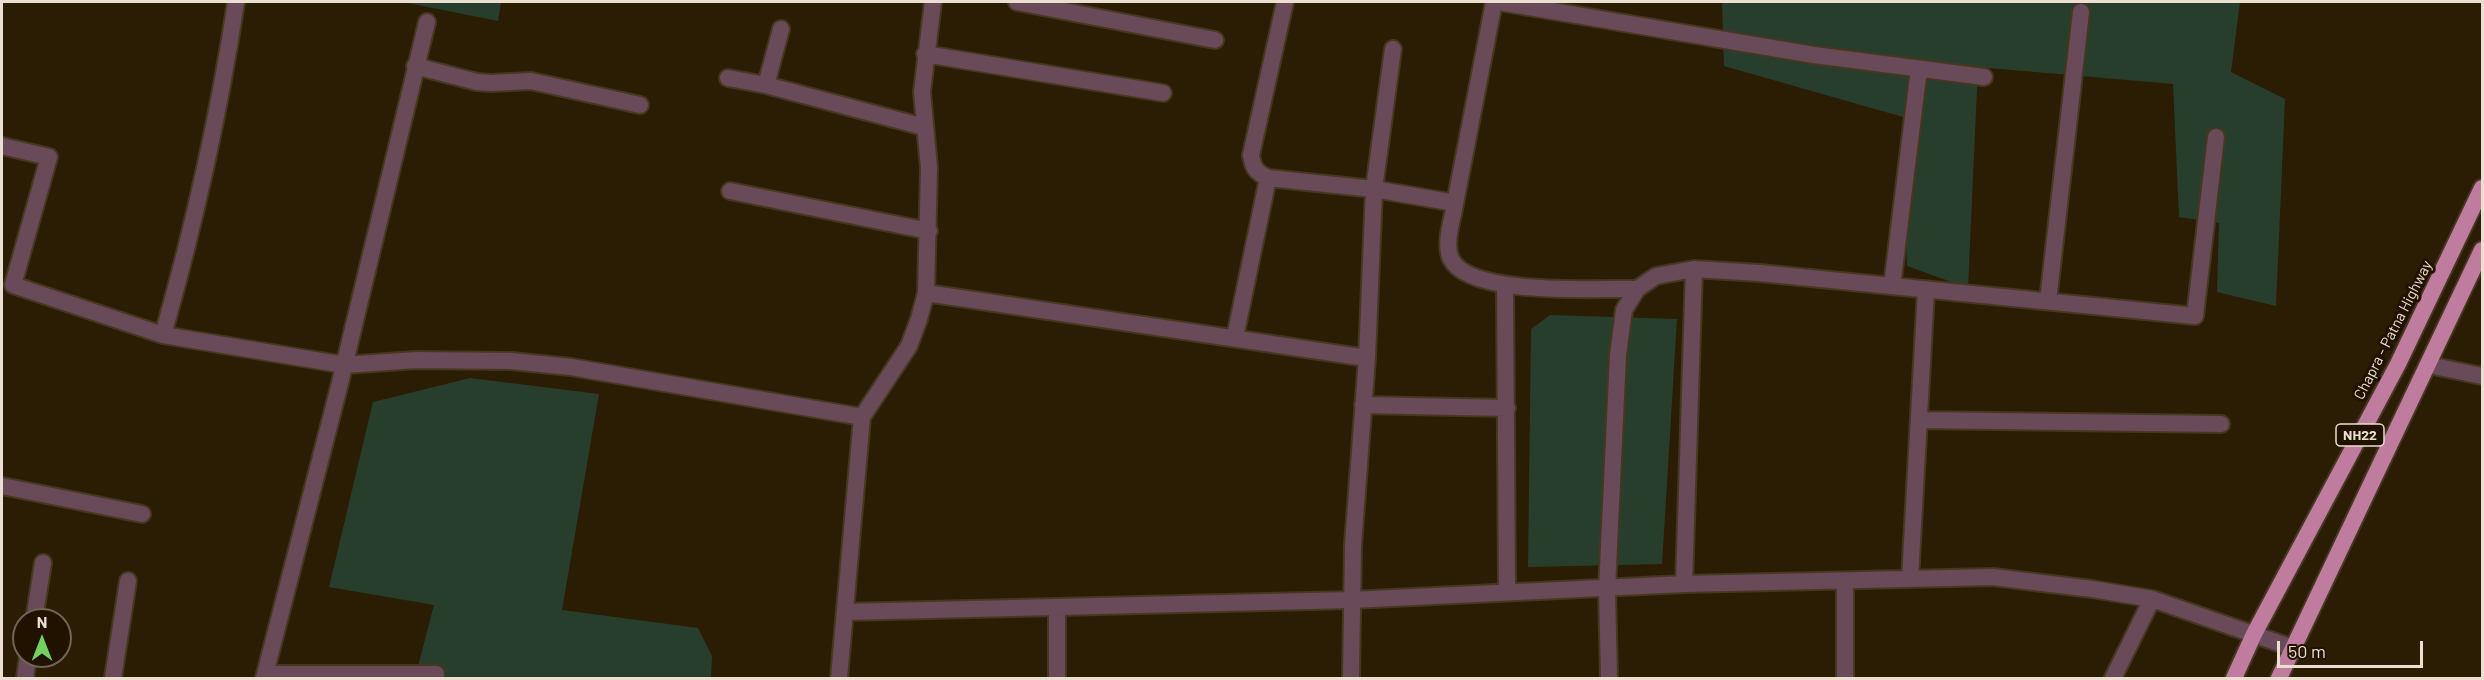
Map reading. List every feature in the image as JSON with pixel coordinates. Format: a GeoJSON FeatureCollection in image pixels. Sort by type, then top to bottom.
{"type":"FeatureCollection","features":[{"type":"Feature","properties":{"kind":"highway","name":"Chapra - Patna Highway"},"geometry":{"type":"LineString","coordinates":[[2234,678],[2254,634],[2398,364],[2482,188]]}},
{"type":"Feature","properties":{"kind":"highway","name":"NH22"},"geometry":{"type":"LineString","coordinates":[[2279,678],[2482,250]]}},
{"type":"Feature","properties":{"kind":"street"},"geometry":{"type":"LineString","coordinates":[[163,335],[185,258],[227,59],[236,2]]}},
{"type":"Feature","properties":{"kind":"street"},"geometry":{"type":"LineString","coordinates":[[839,678],[862,417],[909,346],[926,293],[929,168],[922,92],[933,2]]}},
{"type":"Feature","properties":{"kind":"street"},"geometry":{"type":"LineString","coordinates":[[1017,2],[1215,40]]}},
{"type":"Feature","properties":{"kind":"street"},"geometry":{"type":"LineString","coordinates":[[1284,2],[1251,155],[1257,173],[1268,178],[1374,189],[1455,203]]}},
{"type":"Feature","properties":{"kind":"street"},"geometry":{"type":"LineString","coordinates":[[1494,2],[1448,242],[1450,258],[1458,269],[1479,280],[1504,286],[1637,289]]}},
{"type":"Feature","properties":{"kind":"street"},"geometry":{"type":"LineString","coordinates":[[1499,2],[1814,55],[1984,77]]}},
{"type":"Feature","properties":{"kind":"street"},"geometry":{"type":"LineString","coordinates":[[2048,302],[2081,12]]}},
{"type":"Feature","properties":{"kind":"street"},"geometry":{"type":"LineString","coordinates":[[427,22],[345,365],[264,676],[436,674]]}},
{"type":"Feature","properties":{"kind":"street"},"geometry":{"type":"LineString","coordinates":[[766,85],[781,29]]}},
{"type":"Feature","properties":{"kind":"street"},"geometry":{"type":"LineString","coordinates":[[1351,678],[1355,501],[1367,358],[1374,189],[1393,49]]}},
{"type":"Feature","properties":{"kind":"street"},"geometry":{"type":"LineString","coordinates":[[925,54],[1163,93]]}},
{"type":"Feature","properties":{"kind":"street"},"geometry":{"type":"LineString","coordinates":[[416,66],[477,82],[531,81],[640,105]]}},
{"type":"Feature","properties":{"kind":"street"},"geometry":{"type":"LineString","coordinates":[[1892,286],[1919,69]]}},
{"type":"Feature","properties":{"kind":"street"},"geometry":{"type":"LineString","coordinates":[[728,78],[766,85],[924,127]]}},
{"type":"Feature","properties":{"kind":"street"},"geometry":{"type":"LineString","coordinates":[[1609,678],[1607,589],[1618,355],[1624,310],[1637,289],[1656,276],[1694,269],[2195,316],[2216,137]]}},
{"type":"Feature","properties":{"kind":"street"},"geometry":{"type":"LineString","coordinates":[[2,146],[49,157],[13,285],[163,335],[345,365],[416,360],[511,361],[571,367],[862,417]]}},
{"type":"Feature","properties":{"kind":"street"},"geometry":{"type":"LineString","coordinates":[[1235,337],[1268,178]]}},
{"type":"Feature","properties":{"kind":"street"},"geometry":{"type":"LineString","coordinates":[[730,191],[929,231]]}},
{"type":"Feature","properties":{"kind":"street"},"geometry":{"type":"LineString","coordinates":[[1684,584],[1694,269]]}},
{"type":"Feature","properties":{"kind":"street"},"geometry":{"type":"LineString","coordinates":[[1504,286],[1507,591]]}},
{"type":"Feature","properties":{"kind":"street"},"geometry":{"type":"LineString","coordinates":[[1910,579],[1926,290]]}},
{"type":"Feature","properties":{"kind":"street"},"geometry":{"type":"LineString","coordinates":[[926,293],[1367,358]]}},
{"type":"Feature","properties":{"kind":"street"},"geometry":{"type":"LineString","coordinates":[[2429,365],[2482,376]]}},
{"type":"Feature","properties":{"kind":"street"},"geometry":{"type":"LineString","coordinates":[[1363,405],[1507,408]]}},
{"type":"Feature","properties":{"kind":"street"},"geometry":{"type":"LineString","coordinates":[[1919,420],[2221,424]]}},
{"type":"Feature","properties":{"kind":"street"},"geometry":{"type":"LineString","coordinates":[[2,486],[142,514]]}},
{"type":"Feature","properties":{"kind":"street"},"geometry":{"type":"LineString","coordinates":[[36,608],[43,563]]}},
{"type":"Feature","properties":{"kind":"street"},"geometry":{"type":"LineString","coordinates":[[845,612],[1351,600],[1684,584],[1993,577],[2152,599],[2293,648]]}},
{"type":"Feature","properties":{"kind":"street"},"geometry":{"type":"LineString","coordinates":[[1845,581],[1845,678]]}},
{"type":"Feature","properties":{"kind":"street"},"geometry":{"type":"LineString","coordinates":[[114,678],[128,582]]}},
{"type":"Feature","properties":{"kind":"street"},"geometry":{"type":"LineString","coordinates":[[2113,678],[2152,599]]}},
{"type":"Feature","properties":{"kind":"street"},"geometry":{"type":"LineString","coordinates":[[1057,607],[1057,678]]}},
{"type":"Feature","properties":{"kind":"green space"},"geometry":{"type":"Polygon","coordinates":[[[403,2],[501,2],[498,21],[403,2]]]}},
{"type":"Feature","properties":{"kind":"green space"},"geometry":{"type":"Polygon","coordinates":[[[1722,2],[2240,2],[2231,72],[2285,99],[2276,306],[2217,292],[2219,223],[2179,217],[2173,84],[1978,67],[1968,288],[1907,266],[1903,117],[1724,66],[1722,2]]]}},
{"type":"Feature","properties":{"kind":"green space"},"geometry":{"type":"Polygon","coordinates":[[[1550,315],[1677,319],[1662,564],[1528,567],[1531,329],[1550,315]]]}},
{"type":"Feature","properties":{"kind":"green space"},"geometry":{"type":"Polygon","coordinates":[[[470,378],[599,394],[562,610],[698,628],[712,656],[711,678],[415,678],[434,605],[329,587],[373,402],[470,378]]]}}]}
